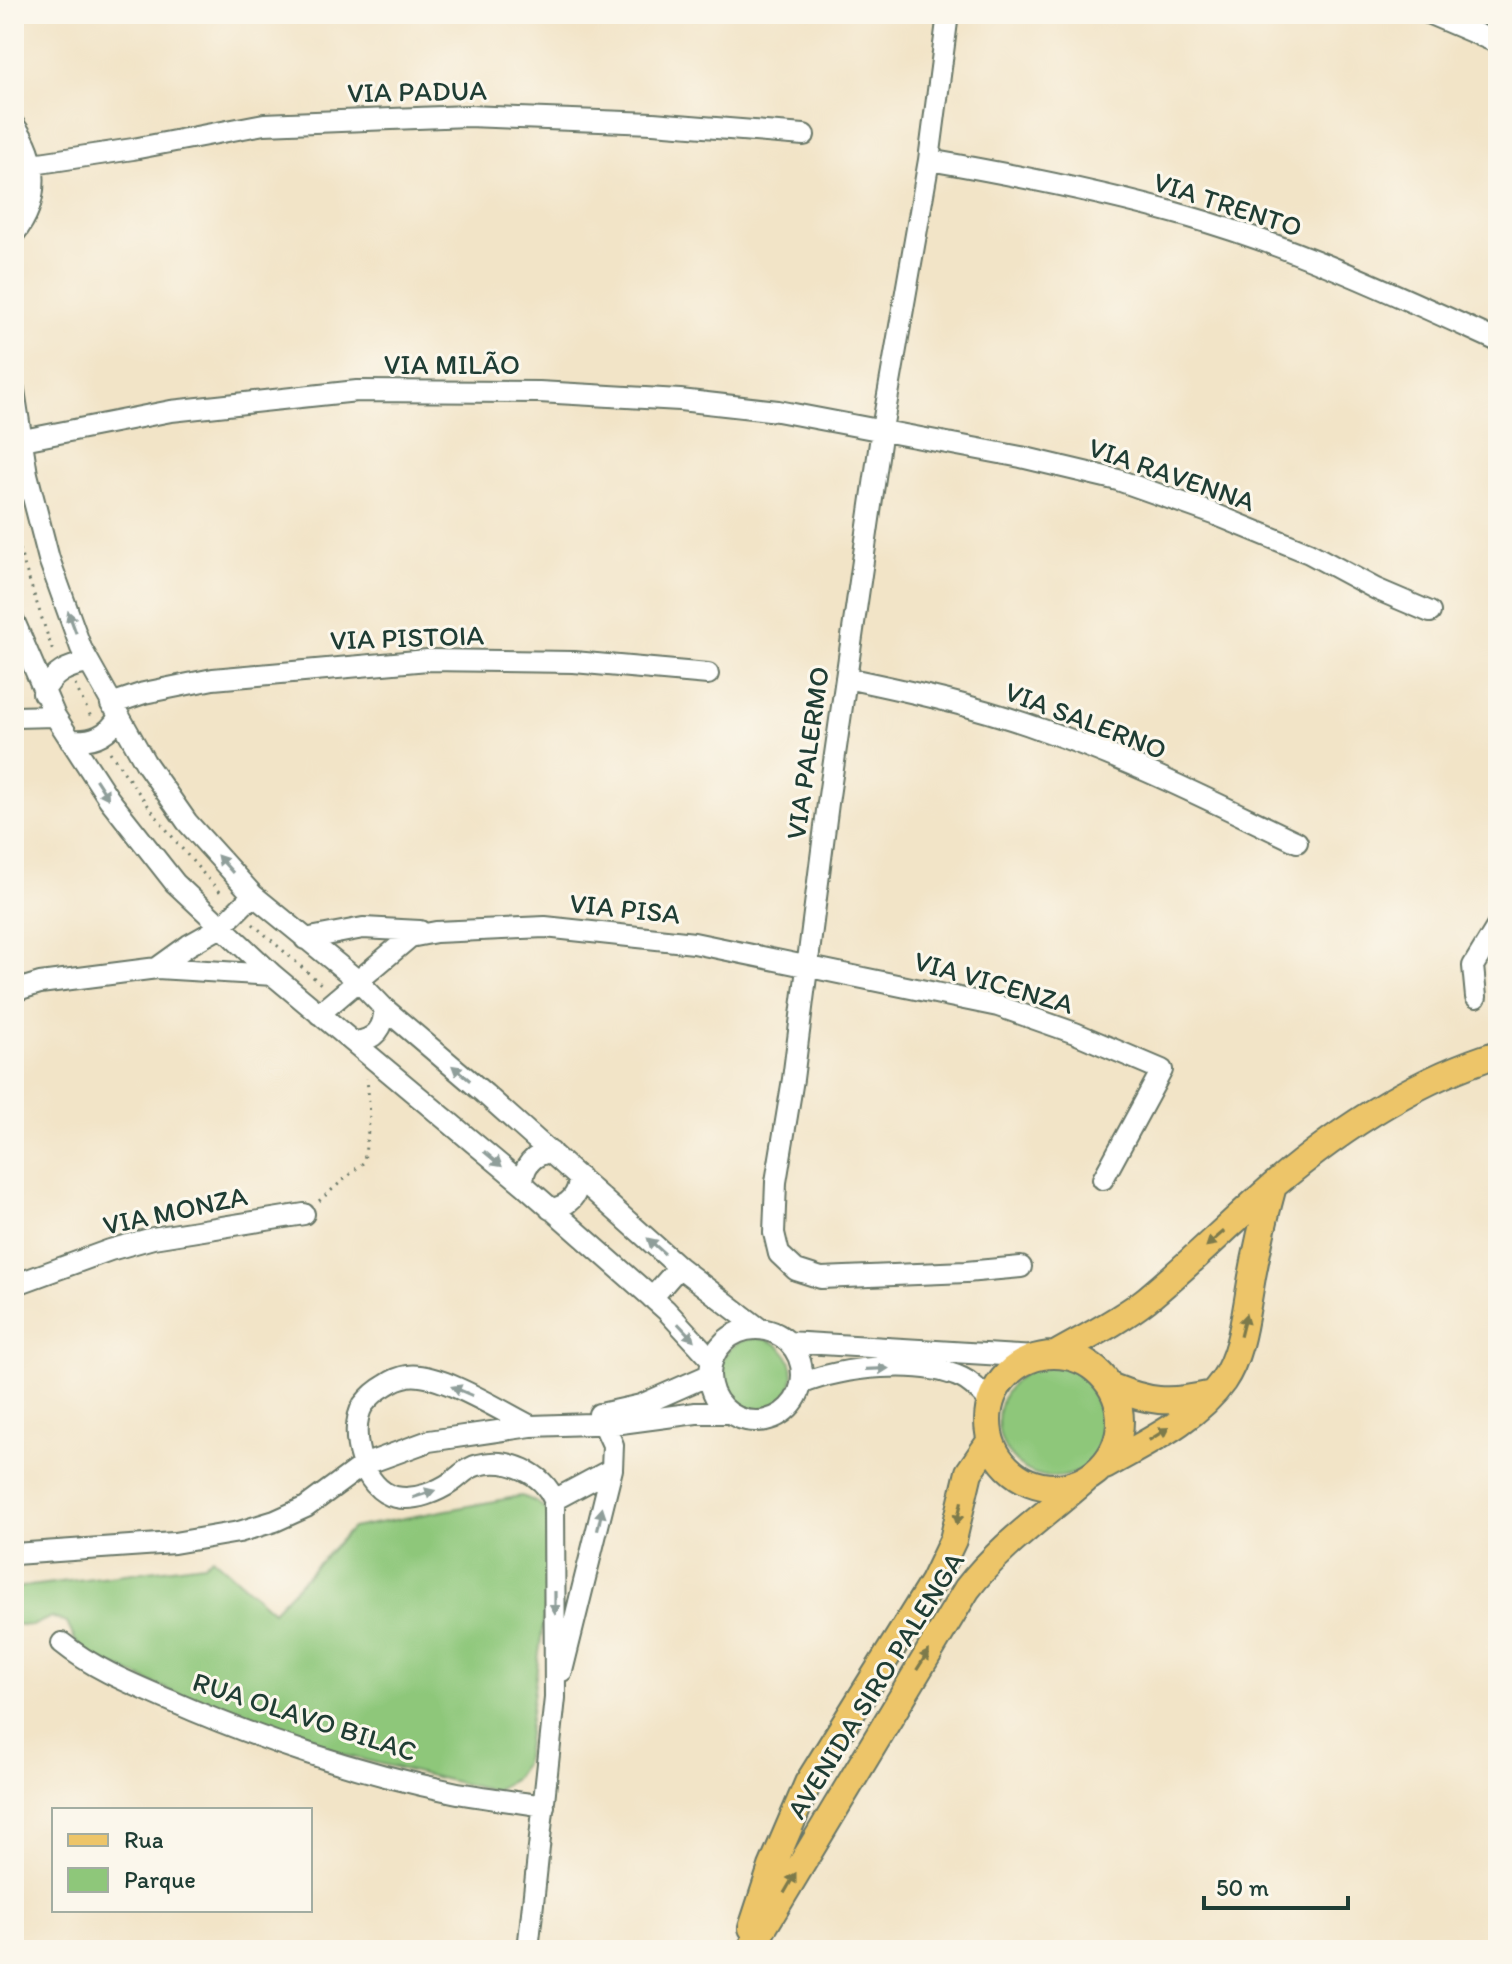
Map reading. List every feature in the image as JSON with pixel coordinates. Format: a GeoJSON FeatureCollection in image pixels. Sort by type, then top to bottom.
{"type":"FeatureCollection","features":[{"type":"Feature","properties":{"kind":"main road"},"geometry":{"type":"LineString","coordinates":[[1047,1356],[1079,1359],[1097,1370],[1112,1387],[1120,1407],[1121,1429],[1115,1449],[1094,1474],[1064,1487],[1041,1487],[1020,1479],[1003,1465],[989,1443],[987,1424],[990,1402],[1000,1382],[1016,1367],[1047,1356],[1144,1301],[1273,1186],[1333,1138],[1372,1112],[1465,1064],[1498,1054]]}},
{"type":"Feature","properties":{"kind":"main road","name":"AVENIDA SIRO PALENGA"},"geometry":{"type":"LineString","coordinates":[[747,1950],[967,1589],[988,1562],[1094,1474],[1177,1423],[1211,1395],[1223,1380],[1239,1343],[1262,1223],[1273,1186]]}},
{"type":"Feature","properties":{"kind":"main road"},"geometry":{"type":"LineString","coordinates":[[1112,1387],[1136,1397],[1168,1403],[1211,1395]]}},
{"type":"Feature","properties":{"kind":"main road","name":"AVENIDA SIRO PALENGA"},"geometry":{"type":"LineString","coordinates":[[747,1950],[768,1878],[808,1783],[933,1582],[953,1540],[969,1472],[989,1443]]}},
{"type":"Feature","properties":{"kind":"main road"},"geometry":{"type":"LineString","coordinates":[[794,1815],[821,1829]]}},
{"type":"Feature","properties":{"kind":"street","name":"VIA PALERMO"},"geometry":{"type":"LineString","coordinates":[[948,14],[929,160],[882,429],[805,965],[793,1079],[776,1182],[774,1233],[779,1254],[796,1270],[821,1278],[1021,1267]]}},
{"type":"Feature","properties":{"kind":"street"},"geometry":{"type":"LineString","coordinates":[[1430,14],[1498,43]]}},
{"type":"Feature","properties":{"kind":"street","name":"VIA PADUA"},"geometry":{"type":"LineString","coordinates":[[33,164],[264,124],[452,117],[653,123],[804,135]]}},
{"type":"Feature","properties":{"kind":"street"},"geometry":{"type":"LineString","coordinates":[[14,125],[24,138],[33,164],[34,187],[29,210],[14,234]]}},
{"type":"Feature","properties":{"kind":"street","name":"VIA TRENTO"},"geometry":{"type":"LineString","coordinates":[[929,160],[1053,182],[1188,217],[1369,283],[1498,341]]}},
{"type":"Feature","properties":{"kind":"street"},"geometry":{"type":"LineString","coordinates":[[14,390],[16,417],[23,440],[21,475],[81,648],[145,762],[187,822],[253,895],[357,980],[384,1008],[679,1267],[760,1329]]}},
{"type":"Feature","properties":{"kind":"street","name":"VIA MILÃO"},"geometry":{"type":"LineString","coordinates":[[23,440],[171,411],[357,391],[539,392],[680,400],[778,411],[882,429]]}},
{"type":"Feature","properties":{"kind":"street","name":"VIA RAVENNA"},"geometry":{"type":"LineString","coordinates":[[882,429],[1118,480],[1214,514],[1309,553],[1376,589],[1430,612]]}},
{"type":"Feature","properties":{"kind":"street"},"geometry":{"type":"LineString","coordinates":[[14,621],[55,716],[109,799],[175,883],[273,975],[523,1184],[652,1298],[710,1367]]}},
{"type":"Feature","properties":{"kind":"street","name":"VIA PISTOIA"},"geometry":{"type":"LineString","coordinates":[[115,710],[144,693],[213,679],[428,660],[574,662],[708,674]]}},
{"type":"Feature","properties":{"kind":"street"},"geometry":{"type":"LineString","coordinates":[[43,693],[59,672],[89,663]]}},
{"type":"Feature","properties":{"kind":"street","name":"VIA SALERNO"},"geometry":{"type":"LineString","coordinates":[[846,678],[940,698],[1045,730],[1126,762],[1297,842]]}},
{"type":"Feature","properties":{"kind":"street"},"geometry":{"type":"LineString","coordinates":[[70,740],[95,739],[107,732],[115,710]]}},
{"type":"Feature","properties":{"kind":"street"},"geometry":{"type":"LineString","coordinates":[[14,717],[55,716]]}},
{"type":"Feature","properties":{"kind":"street"},"geometry":{"type":"LineString","coordinates":[[157,968],[221,927],[253,895]]}},
{"type":"Feature","properties":{"kind":"street","name":"VIA PISA"},"geometry":{"type":"LineString","coordinates":[[305,939],[363,928],[436,932],[545,927],[694,943],[805,965]]}},
{"type":"Feature","properties":{"kind":"street","name":"VIA PISA"},"geometry":{"type":"LineString","coordinates":[[319,1014],[410,937],[436,932]]}},
{"type":"Feature","properties":{"kind":"street"},"geometry":{"type":"LineString","coordinates":[[1476,997],[1473,966],[1496,932]]}},
{"type":"Feature","properties":{"kind":"street","name":"VIA VICENZA"},"geometry":{"type":"LineString","coordinates":[[805,965],[998,1006],[1075,1033],[1162,1070],[1103,1179]]}},
{"type":"Feature","properties":{"kind":"street"},"geometry":{"type":"LineString","coordinates":[[14,991],[40,983],[157,968],[273,975]]}},
{"type":"Feature","properties":{"kind":"street"},"geometry":{"type":"LineString","coordinates":[[355,1042],[378,1033],[384,1019],[384,1008]]}},
{"type":"Feature","properties":{"kind":"street"},"geometry":{"type":"LineString","coordinates":[[523,1184],[530,1161],[551,1152]]}},
{"type":"Feature","properties":{"kind":"street"},"geometry":{"type":"LineString","coordinates":[[550,1209],[566,1205],[572,1199],[579,1185],[579,1177]]}},
{"type":"Feature","properties":{"kind":"street","name":"VIA MONZA"},"geometry":{"type":"LineString","coordinates":[[14,1285],[110,1250],[153,1238],[304,1214]]}},
{"type":"Feature","properties":{"kind":"street"},"geometry":{"type":"LineString","coordinates":[[652,1298],[679,1267]]}},
{"type":"Feature","properties":{"kind":"street"},"geometry":{"type":"LineString","coordinates":[[760,1329],[775,1333],[788,1342],[802,1369],[801,1384],[786,1410],[758,1421],[730,1413],[719,1403],[712,1390],[710,1367],[719,1346],[745,1330],[760,1329]]}},
{"type":"Feature","properties":{"kind":"street"},"geometry":{"type":"LineString","coordinates":[[788,1342],[1047,1356]]}},
{"type":"Feature","properties":{"kind":"street"},"geometry":{"type":"LineString","coordinates":[[601,1419],[641,1405],[710,1367]]}},
{"type":"Feature","properties":{"kind":"street"},"geometry":{"type":"LineString","coordinates":[[801,1384],[851,1370],[921,1369],[964,1379],[990,1402]]}},
{"type":"Feature","properties":{"kind":"street"},"geometry":{"type":"LineString","coordinates":[[528,1950],[555,1698],[554,1500],[547,1486],[528,1472],[514,1466],[478,1465],[424,1495],[391,1496],[375,1487],[363,1465],[358,1442],[361,1408],[370,1396],[408,1376],[419,1376],[451,1386],[531,1426]]}},
{"type":"Feature","properties":{"kind":"street"},"geometry":{"type":"LineString","coordinates":[[14,1554],[174,1543],[239,1532],[306,1507],[363,1465],[429,1441],[601,1419],[730,1413]]}},
{"type":"Feature","properties":{"kind":"street"},"geometry":{"type":"LineString","coordinates":[[555,1698],[587,1581],[612,1469],[613,1445],[601,1419]]}},
{"type":"Feature","properties":{"kind":"street"},"geometry":{"type":"LineString","coordinates":[[554,1500],[612,1469]]}},
{"type":"Feature","properties":{"kind":"street","name":"RUA OLAVO BILAC"},"geometry":{"type":"LineString","coordinates":[[62,1643],[79,1657],[127,1682],[234,1726],[355,1767],[454,1792],[544,1806]]}},
{"type":"Feature","properties":{"kind":"path"},"geometry":{"type":"LineString","coordinates":[[304,1214],[364,1162],[370,1115],[366,1082],[372,1056]]}},
{"type":"Feature","properties":{"kind":"green space"},"geometry":{"type":"Polygon","coordinates":[[[756,1338],[770,1341],[782,1349],[790,1361],[793,1375],[790,1389],[782,1401],[770,1409],[756,1412],[742,1409],[730,1401],[722,1389],[719,1375],[722,1361],[730,1349],[742,1341],[756,1338]]]}},
{"type":"Feature","properties":{"kind":"green space"},"geometry":{"type":"Polygon","coordinates":[[[1054,1365],[1076,1369],[1094,1381],[1106,1399],[1110,1421],[1106,1443],[1094,1461],[1076,1473],[1054,1477],[1032,1473],[1014,1461],[1002,1443],[998,1421],[1002,1399],[1014,1381],[1032,1369],[1054,1365]]]}},
{"type":"Feature","properties":{"kind":"green space"},"geometry":{"type":"Polygon","coordinates":[[[521,1496],[538,1503],[547,1512],[554,1543],[524,1764],[513,1780],[493,1791],[327,1751],[225,1715],[94,1657],[76,1642],[67,1623],[51,1617],[32,1626],[14,1624],[14,1588],[204,1564],[212,1557],[273,1611],[352,1528],[521,1496]]]}}]}
